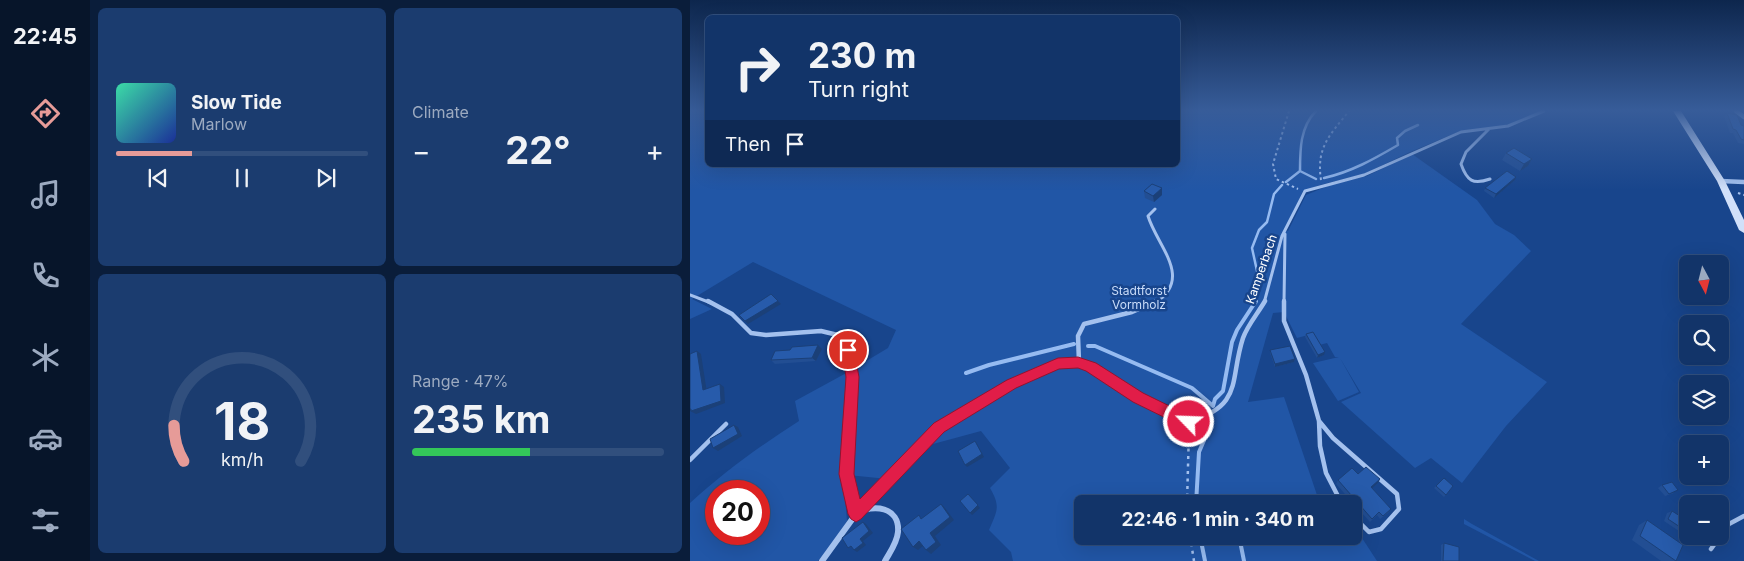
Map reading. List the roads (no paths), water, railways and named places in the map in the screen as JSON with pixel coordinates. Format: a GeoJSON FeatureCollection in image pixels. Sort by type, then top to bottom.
{"type":"FeatureCollection","features":[{"type":"Feature","properties":{"kind":"street"},"geometry":{"type":"LineString","coordinates":[[1693,137],[1721,181],[1744,230]]}},
{"type":"Feature","properties":{"kind":"street"},"geometry":{"type":"LineString","coordinates":[[1721,181],[1744,182]]}},
{"type":"Feature","properties":{"kind":"street"},"geometry":{"type":"LineString","coordinates":[[822,561],[856,514],[863,508],[888,509],[896,520],[897,536],[885,561]]}},
{"type":"Feature","properties":{"kind":"lane","name":"Kamperbach"},"geometry":{"type":"LineString","coordinates":[[1078,362],[1091,367],[1138,398],[1189,422],[1205,417],[1224,403],[1234,386],[1243,337],[1266,299],[1276,255],[1305,191],[1364,175],[1448,137]]}},
{"type":"Feature","properties":{"kind":"lane"},"geometry":{"type":"LineString","coordinates":[[1483,137],[1469,148],[1462,159],[1462,169],[1470,181],[1479,183],[1490,179]]}},
{"type":"Feature","properties":{"kind":"lane"},"geometry":{"type":"LineString","coordinates":[[863,508],[934,432],[946,422],[1035,372],[1058,364],[1078,362],[1078,336],[1084,324],[1156,303],[1168,293],[1172,286],[1171,264],[1150,226],[1148,216],[1155,209]]}},
{"type":"Feature","properties":{"kind":"lane"},"geometry":{"type":"LineString","coordinates":[[1285,234],[1284,321],[1306,375],[1320,421],[1320,446],[1326,473],[1337,495]]}},
{"type":"Feature","properties":{"kind":"lane"},"geometry":{"type":"LineString","coordinates":[[690,295],[712,303],[732,314],[751,334],[766,335],[821,331],[846,337],[852,377],[846,474],[856,514]]}},
{"type":"Feature","properties":{"kind":"lane"},"geometry":{"type":"LineString","coordinates":[[1320,421],[1333,438],[1397,494],[1399,509],[1381,530],[1369,532],[1362,525]]}},
{"type":"Feature","properties":{"kind":"lane"},"geometry":{"type":"LineString","coordinates":[[690,460],[726,424]]}},
{"type":"Feature","properties":{"kind":"lane"},"geometry":{"type":"LineString","coordinates":[[1711,549],[1730,524],[1744,516]]}},
{"type":"Feature","properties":{"kind":"waterway","name":"Kamperbach"},"geometry":{"type":"LineString","coordinates":[[1300,171],[1302,137]]}},
{"type":"Feature","properties":{"kind":"waterway"},"geometry":{"type":"LineString","coordinates":[[1324,178],[1353,169],[1371,160],[1398,145],[1398,137]]}},
{"type":"Feature","properties":{"kind":"waterway","name":"Kamperbach"},"geometry":{"type":"LineString","coordinates":[[1286,182],[1300,171]]}},
{"type":"Feature","properties":{"kind":"waterway"},"geometry":{"type":"LineString","coordinates":[[1300,171],[1316,179]]}},
{"type":"Feature","properties":{"kind":"waterway","name":"Kamperbach"},"geometry":{"type":"LineString","coordinates":[[1256,303],[1259,280],[1252,248],[1259,230],[1267,222],[1274,194],[1282,185]]}},
{"type":"Feature","properties":{"kind":"waterway"},"geometry":{"type":"LineString","coordinates":[[1088,346],[1095,346],[1192,388],[1213,406],[1215,399],[1223,391],[1232,342],[1237,330],[1256,301]]}},
{"type":"Feature","properties":{"kind":"waterway"},"geometry":{"type":"LineString","coordinates":[[966,373],[989,365],[1074,344]]}},
{"type":"Feature","properties":{"kind":"waterway","name":"Kamperbach"},"geometry":{"type":"LineString","coordinates":[[1197,495],[1199,452],[1211,424]]}},
{"type":"Feature","properties":{"kind":"waterway","name":"Kamperbach"},"geometry":{"type":"LineString","coordinates":[[1202,545],[1205,561]]}},
{"type":"Feature","properties":{"kind":"waterway"},"geometry":{"type":"LineString","coordinates":[[1241,545],[1244,561]]}},
{"type":"Feature","properties":{"kind":"park label","name":"Stadtforst Vormholz"},"geometry":{"type":"Point","coordinates":[1139,297]}}]}
